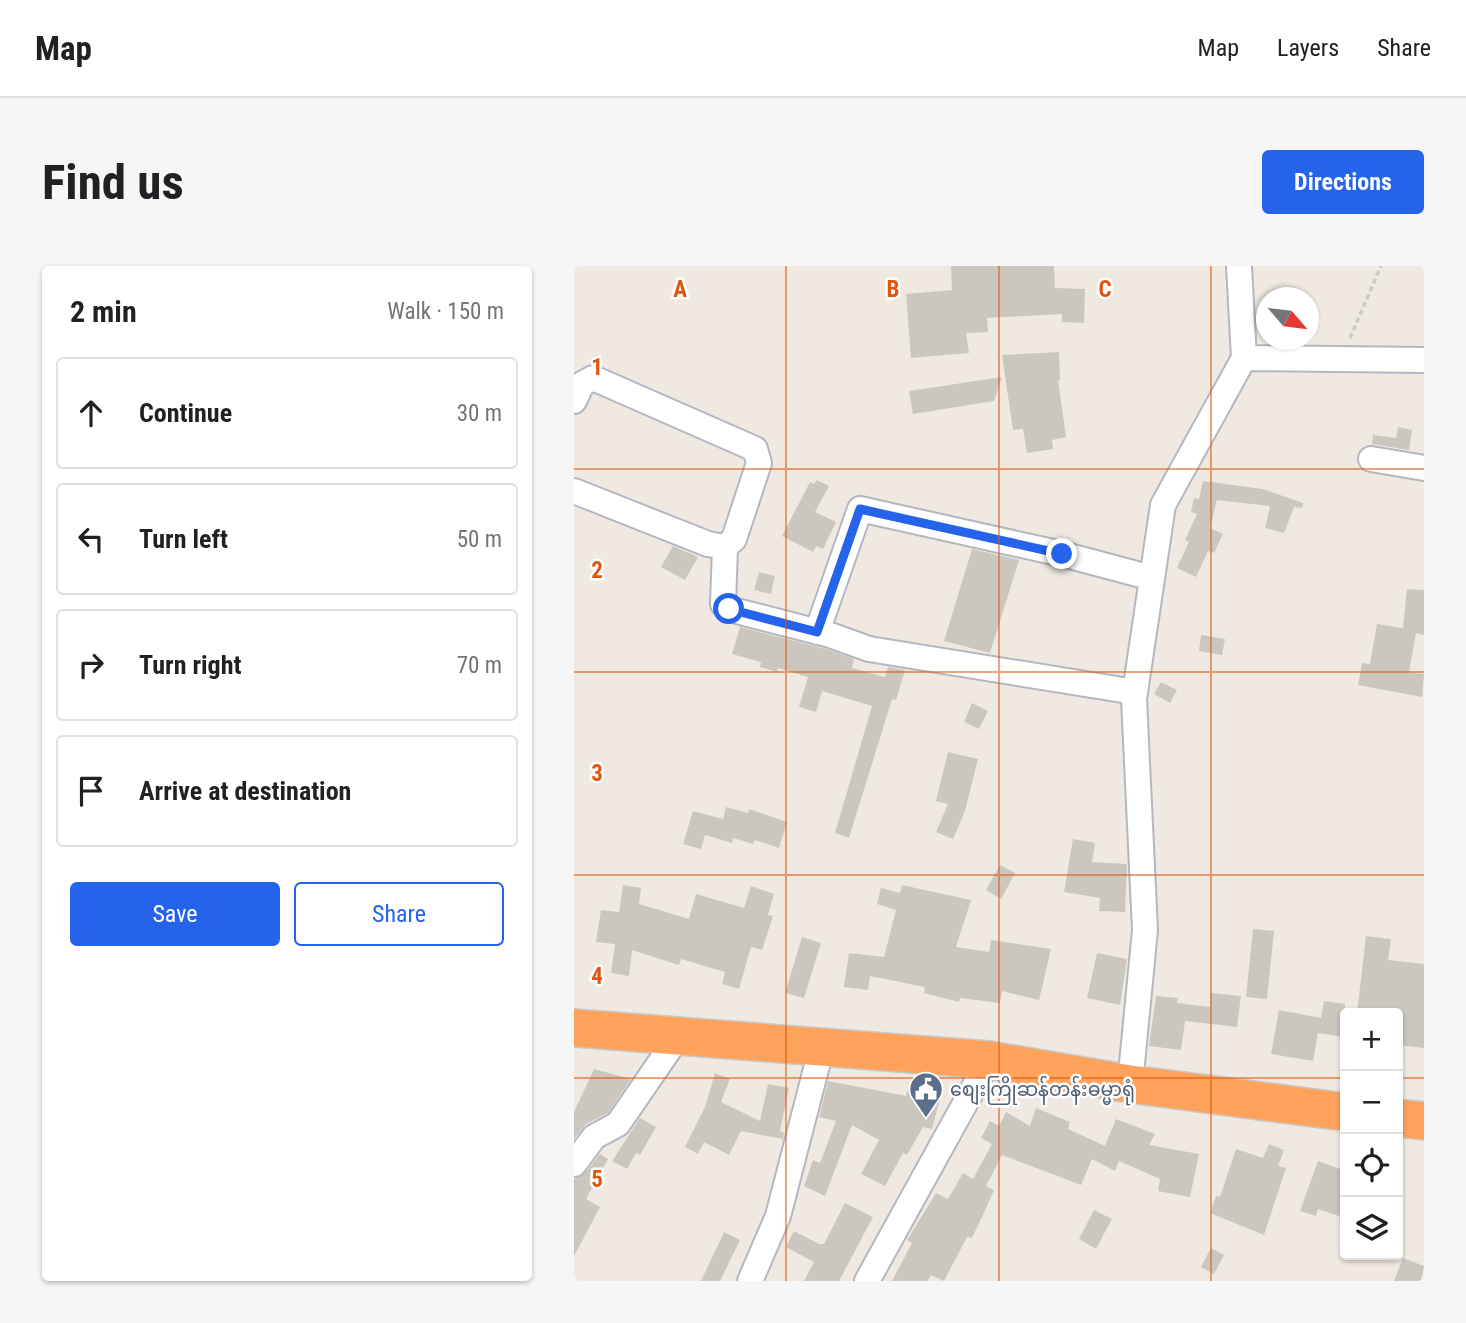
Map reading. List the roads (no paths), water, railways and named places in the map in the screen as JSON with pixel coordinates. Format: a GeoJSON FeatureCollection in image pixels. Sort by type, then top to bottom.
{"type":"FeatureCollection","features":[{"type":"Feature","properties":{"kind":"highway"},"geometry":{"type":"LineString","coordinates":[[574,1028],[989,1060],[1130,1084],[1340,1111]]}},
{"type":"Feature","properties":{"kind":"highway"},"geometry":{"type":"LineString","coordinates":[[1403,1119],[1424,1121]]}},
{"type":"Feature","properties":{"kind":"street"},"geometry":{"type":"LineString","coordinates":[[1130,1084],[1145,930],[1135,692],[1163,505],[1244,358],[1238,266]]}},
{"type":"Feature","properties":{"kind":"street"},"geometry":{"type":"LineString","coordinates":[[1244,358],[1424,360]]}},
{"type":"Feature","properties":{"kind":"street"},"geometry":{"type":"LineString","coordinates":[[574,401],[582,384],[593,378],[755,449],[759,463],[734,539],[725,547],[723,604],[729,609],[869,649],[1135,692]]}},
{"type":"Feature","properties":{"kind":"street"},"geometry":{"type":"LineString","coordinates":[[1371,459],[1424,468]]}},
{"type":"Feature","properties":{"kind":"street"},"geometry":{"type":"LineString","coordinates":[[574,491],[708,544],[725,547]]}},
{"type":"Feature","properties":{"kind":"street"},"geometry":{"type":"LineString","coordinates":[[817,632],[860,509],[1062,554],[1152,578]]}},
{"type":"Feature","properties":{"kind":"street"},"geometry":{"type":"LineString","coordinates":[[574,1164],[594,1137],[618,1125],[679,1035]]}},
{"type":"Feature","properties":{"kind":"street"},"geometry":{"type":"LineString","coordinates":[[750,1281],[778,1216],[822,1046]]}},
{"type":"Feature","properties":{"kind":"street"},"geometry":{"type":"LineString","coordinates":[[867,1281],[989,1060]]}},
{"type":"Feature","properties":{"kind":"place","name":"စျေးကြိုဆန်တန်းဓမ္မာရုံ"},"geometry":{"type":"Point","coordinates":[926,1119]}}]}
